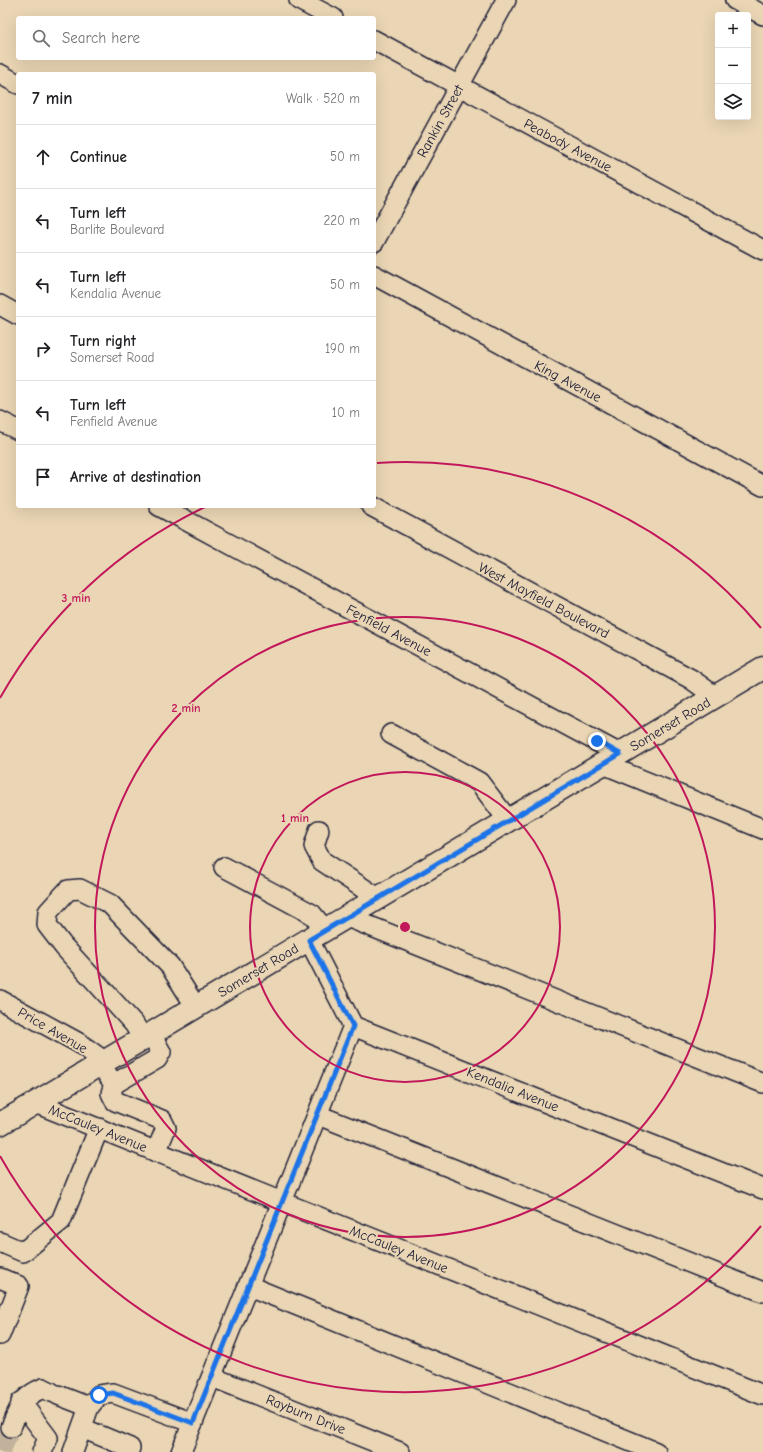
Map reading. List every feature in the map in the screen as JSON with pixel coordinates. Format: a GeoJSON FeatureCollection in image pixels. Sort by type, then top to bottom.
{"type":"FeatureCollection","features":[{"type":"Feature","properties":{"kind":"main road","name":"Somerset Road"},"geometry":{"type":"LineString","coordinates":[[0,1124],[763,668]]}},
{"type":"Feature","properties":{"kind":"street"},"geometry":{"type":"LineString","coordinates":[[300,0],[329,16]]}},
{"type":"Feature","properties":{"kind":"street","name":"Rankin Street"},"geometry":{"type":"LineString","coordinates":[[376,238],[506,0]]}},
{"type":"Feature","properties":{"kind":"street"},"geometry":{"type":"LineString","coordinates":[[735,0],[763,15]]}},
{"type":"Feature","properties":{"kind":"street","name":"Peabody Avenue"},"geometry":{"type":"LineString","coordinates":[[376,41],[763,250]]}},
{"type":"Feature","properties":{"kind":"street"},"geometry":{"type":"LineString","coordinates":[[0,74],[16,83]]}},
{"type":"Feature","properties":{"kind":"street","name":"King Avenue"},"geometry":{"type":"LineString","coordinates":[[376,276],[763,486]]}},
{"type":"Feature","properties":{"kind":"street"},"geometry":{"type":"LineString","coordinates":[[0,306],[16,314]]}},
{"type":"Feature","properties":{"kind":"street"},"geometry":{"type":"LineString","coordinates":[[0,421],[16,429]]}},
{"type":"Feature","properties":{"kind":"street","name":"Fenfield Avenue"},"geometry":{"type":"LineString","coordinates":[[163,508],[612,759]]}},
{"type":"Feature","properties":{"kind":"street","name":"West Mayfield Boulevard"},"geometry":{"type":"LineString","coordinates":[[375,508],[691,679],[716,696]]}},
{"type":"Feature","properties":{"kind":"street"},"geometry":{"type":"LineString","coordinates":[[391,734],[479,782],[508,820]]}},
{"type":"Feature","properties":{"kind":"street"},"geometry":{"type":"LineString","coordinates":[[612,759],[763,829]]}},
{"type":"Feature","properties":{"kind":"street"},"geometry":{"type":"LineString","coordinates":[[319,830],[314,846],[322,862],[378,898]]}},
{"type":"Feature","properties":{"kind":"street"},"geometry":{"type":"LineString","coordinates":[[181,1452],[353,1026],[317,935],[312,914],[224,867]]}},
{"type":"Feature","properties":{"kind":"street"},"geometry":{"type":"LineString","coordinates":[[156,1152],[166,1128],[162,1120],[115,1101],[111,1093],[114,1084],[157,1059],[161,1052],[64,947],[47,925],[48,912],[68,890],[80,889],[110,904],[170,966],[196,1007]]}},
{"type":"Feature","properties":{"kind":"street"},"geometry":{"type":"LineString","coordinates":[[347,917],[763,1082]]}},
{"type":"Feature","properties":{"kind":"street","name":"Price Avenue"},"geometry":{"type":"LineString","coordinates":[[0,1000],[79,1043],[102,1062],[114,1084]]}},
{"type":"Feature","properties":{"kind":"street","name":"Kendalia Avenue"},"geometry":{"type":"LineString","coordinates":[[353,1026],[763,1189]]}},
{"type":"Feature","properties":{"kind":"street","name":"McCauley Avenue"},"geometry":{"type":"LineString","coordinates":[[35,1103],[763,1395]]}},
{"type":"Feature","properties":{"kind":"street"},"geometry":{"type":"LineString","coordinates":[[318,1115],[763,1292]]}},
{"type":"Feature","properties":{"kind":"street"},"geometry":{"type":"LineString","coordinates":[[0,1242],[23,1252],[61,1221],[99,1128]]}},
{"type":"Feature","properties":{"kind":"street"},"geometry":{"type":"LineString","coordinates":[[0,1278],[18,1286],[0,1335]]}},
{"type":"Feature","properties":{"kind":"street"},"geometry":{"type":"LineString","coordinates":[[249,1286],[656,1452]]}},
{"type":"Feature","properties":{"kind":"street","name":"Rayburn Drive"},"geometry":{"type":"LineString","coordinates":[[212,1377],[400,1452]]}},
{"type":"Feature","properties":{"kind":"street"},"geometry":{"type":"LineString","coordinates":[[12,1427],[21,1402],[30,1393],[43,1388],[89,1407]]}},
{"type":"Feature","properties":{"kind":"street"},"geometry":{"type":"LineString","coordinates":[[73,1452],[89,1407],[99,1395],[113,1393],[193,1423]]}},
{"type":"Feature","properties":{"kind":"street"},"geometry":{"type":"LineString","coordinates":[[21,1402],[48,1438],[42,1452]]}},
{"type":"Feature","properties":{"kind":"street"},"geometry":{"type":"LineString","coordinates":[[82,1428],[130,1448],[128,1452]]}},
{"type":"Feature","properties":{"kind":"tunnel"},"geometry":{"type":"LineString","coordinates":[[1,1452],[11,1427]]}},
{"type":"Feature","properties":{"kind":"route"},"geometry":{"type":"LineString","coordinates":[[99,1395],[113,1393],[179,1416],[193,1423],[353,1026],[309,940],[620,754],[597,741]]}}]}
